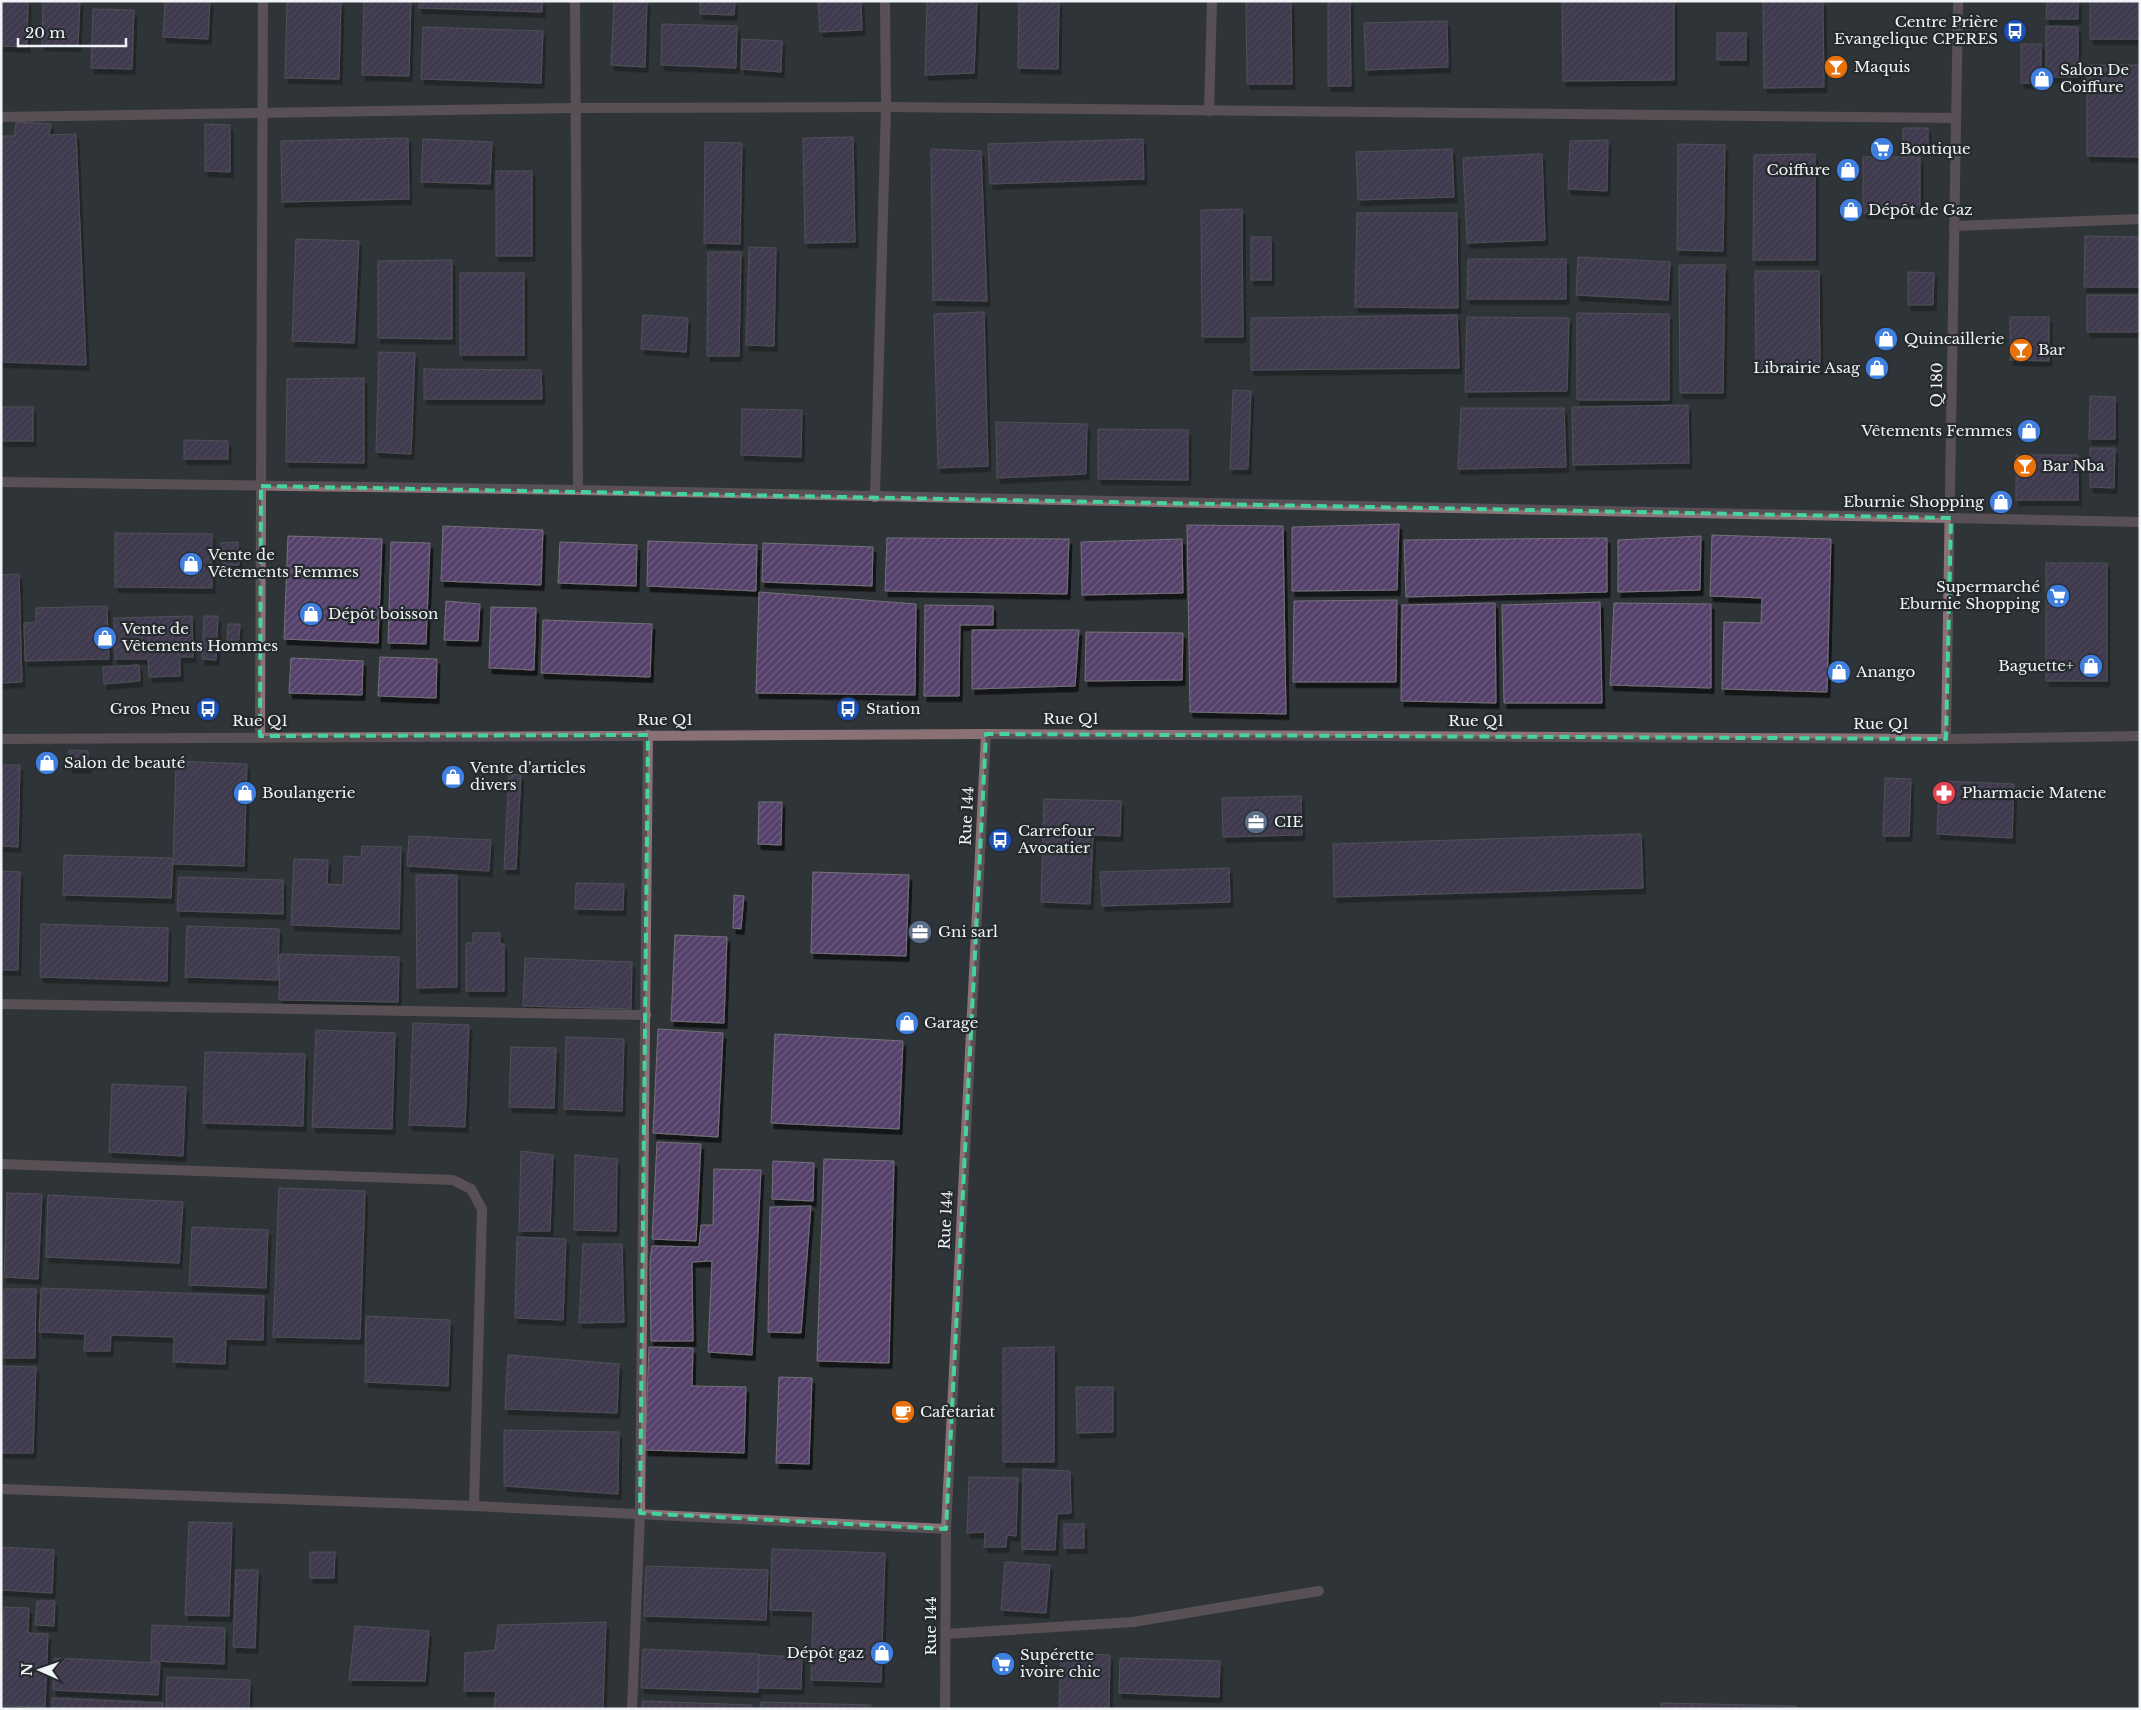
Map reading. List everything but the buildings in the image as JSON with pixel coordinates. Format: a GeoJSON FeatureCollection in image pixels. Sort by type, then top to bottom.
{"type":"FeatureCollection","features":[{"type":"Feature","properties":{"kind":"street"},"geometry":{"type":"LineString","coordinates":[[260,736],[264,1]]}},
{"type":"Feature","properties":{"kind":"street"},"geometry":{"type":"LineString","coordinates":[[575,1],[578,490]]}},
{"type":"Feature","properties":{"kind":"street"},"geometry":{"type":"LineString","coordinates":[[875,497],[886,107],[886,1]]}},
{"type":"Feature","properties":{"kind":"street"},"geometry":{"type":"LineString","coordinates":[[1209,111],[1212,1]]}},
{"type":"Feature","properties":{"kind":"street","name":"Q 180"},"geometry":{"type":"LineString","coordinates":[[1946,739],[1958,1]]}},
{"type":"Feature","properties":{"kind":"street"},"geometry":{"type":"LineString","coordinates":[[1,118],[575,108],[886,107],[1956,118]]}},
{"type":"Feature","properties":{"kind":"street"},"geometry":{"type":"LineString","coordinates":[[1954,226],[2140,219]]}},
{"type":"Feature","properties":{"kind":"street"},"geometry":{"type":"LineString","coordinates":[[1,482],[578,490],[2140,522]]}},
{"type":"Feature","properties":{"kind":"street","name":"Rue Q1"},"geometry":{"type":"LineString","coordinates":[[1,739],[260,736],[986,734],[1946,739],[2140,736]]}},
{"type":"Feature","properties":{"kind":"street","name":"Rue 144"},"geometry":{"type":"LineString","coordinates":[[945,1709],[946,1528],[986,734]]}},
{"type":"Feature","properties":{"kind":"street"},"geometry":{"type":"LineString","coordinates":[[632,1709],[640,1513],[648,735]]}},
{"type":"Feature","properties":{"kind":"street"},"geometry":{"type":"LineString","coordinates":[[1,1004],[646,1015]]}},
{"type":"Feature","properties":{"kind":"street"},"geometry":{"type":"LineString","coordinates":[[1,1164],[453,1180],[471,1189],[482,1209],[474,1506]]}},
{"type":"Feature","properties":{"kind":"street"},"geometry":{"type":"LineString","coordinates":[[1,1490],[474,1506],[946,1528]]}},
{"type":"Feature","properties":{"kind":"street"},"geometry":{"type":"LineString","coordinates":[[946,1634],[1133,1622],[1319,1592]]}},
{"type":"Feature","properties":{"kind":"highlighted area"},"geometry":{"type":"Polygon","coordinates":[[[261,486],[1951,518],[1946,739],[986,734],[946,1529],[640,1513],[648,735],[260,736],[261,486]]]}},
{"type":"Feature","properties":{"kind":"place","name":"Centre Prière Evangelique CPERES"},"geometry":{"type":"Point","coordinates":[2015,31]}},
{"type":"Feature","properties":{"kind":"place","name":"Maquis"},"geometry":{"type":"Point","coordinates":[1836,67]}},
{"type":"Feature","properties":{"kind":"place","name":"Salon De Coiffure"},"geometry":{"type":"Point","coordinates":[2042,79]}},
{"type":"Feature","properties":{"kind":"place","name":"Boutique"},"geometry":{"type":"Point","coordinates":[1882,149]}},
{"type":"Feature","properties":{"kind":"place","name":"Coiffure"},"geometry":{"type":"Point","coordinates":[1848,170]}},
{"type":"Feature","properties":{"kind":"place","name":"Dépôt de Gaz"},"geometry":{"type":"Point","coordinates":[1851,210]}},
{"type":"Feature","properties":{"kind":"place","name":"Quincaillerie"},"geometry":{"type":"Point","coordinates":[1886,339]}},
{"type":"Feature","properties":{"kind":"place","name":"Bar"},"geometry":{"type":"Point","coordinates":[2021,350]}},
{"type":"Feature","properties":{"kind":"place","name":"Librairie Asag"},"geometry":{"type":"Point","coordinates":[1877,368]}},
{"type":"Feature","properties":{"kind":"place","name":"Vêtements Femmes"},"geometry":{"type":"Point","coordinates":[2029,431]}},
{"type":"Feature","properties":{"kind":"place","name":"Bar Nba"},"geometry":{"type":"Point","coordinates":[2025,466]}},
{"type":"Feature","properties":{"kind":"place","name":"Eburnie Shopping"},"geometry":{"type":"Point","coordinates":[2001,502]}},
{"type":"Feature","properties":{"kind":"place","name":"Vente de Vêtements Femmes"},"geometry":{"type":"Point","coordinates":[191,564]}},
{"type":"Feature","properties":{"kind":"place","name":"Supermarché Eburnie Shopping"},"geometry":{"type":"Point","coordinates":[2058,596]}},
{"type":"Feature","properties":{"kind":"place","name":"Dépôt boisson"},"geometry":{"type":"Point","coordinates":[311,614]}},
{"type":"Feature","properties":{"kind":"place","name":"Vente de Vêtements Hommes"},"geometry":{"type":"Point","coordinates":[105,638]}},
{"type":"Feature","properties":{"kind":"place","name":"Baguette+"},"geometry":{"type":"Point","coordinates":[2091,666]}},
{"type":"Feature","properties":{"kind":"place","name":"Anango"},"geometry":{"type":"Point","coordinates":[1839,672]}},
{"type":"Feature","properties":{"kind":"place","name":"Gros Pneu"},"geometry":{"type":"Point","coordinates":[208,709]}},
{"type":"Feature","properties":{"kind":"place","name":"Station"},"geometry":{"type":"Point","coordinates":[848,709]}},
{"type":"Feature","properties":{"kind":"place","name":"Salon de beauté"},"geometry":{"type":"Point","coordinates":[47,763]}},
{"type":"Feature","properties":{"kind":"place","name":"Vente d'articles divers"},"geometry":{"type":"Point","coordinates":[453,777]}},
{"type":"Feature","properties":{"kind":"place","name":"Boulangerie"},"geometry":{"type":"Point","coordinates":[245,793]}},
{"type":"Feature","properties":{"kind":"place","name":"Pharmacie Matene"},"geometry":{"type":"Point","coordinates":[1944,793]}},
{"type":"Feature","properties":{"kind":"place","name":"CIE"},"geometry":{"type":"Point","coordinates":[1256,822]}},
{"type":"Feature","properties":{"kind":"place","name":"Carrefour Avocatier"},"geometry":{"type":"Point","coordinates":[1000,840]}},
{"type":"Feature","properties":{"kind":"place","name":"Gni sarl"},"geometry":{"type":"Point","coordinates":[920,932]}},
{"type":"Feature","properties":{"kind":"place","name":"Garage"},"geometry":{"type":"Point","coordinates":[907,1023]}},
{"type":"Feature","properties":{"kind":"place","name":"Cafetariat"},"geometry":{"type":"Point","coordinates":[903,1412]}},
{"type":"Feature","properties":{"kind":"place","name":"Dépôt gaz"},"geometry":{"type":"Point","coordinates":[882,1653]}},
{"type":"Feature","properties":{"kind":"place","name":"Supérette ivoire chic"},"geometry":{"type":"Point","coordinates":[1003,1664]}}]}
